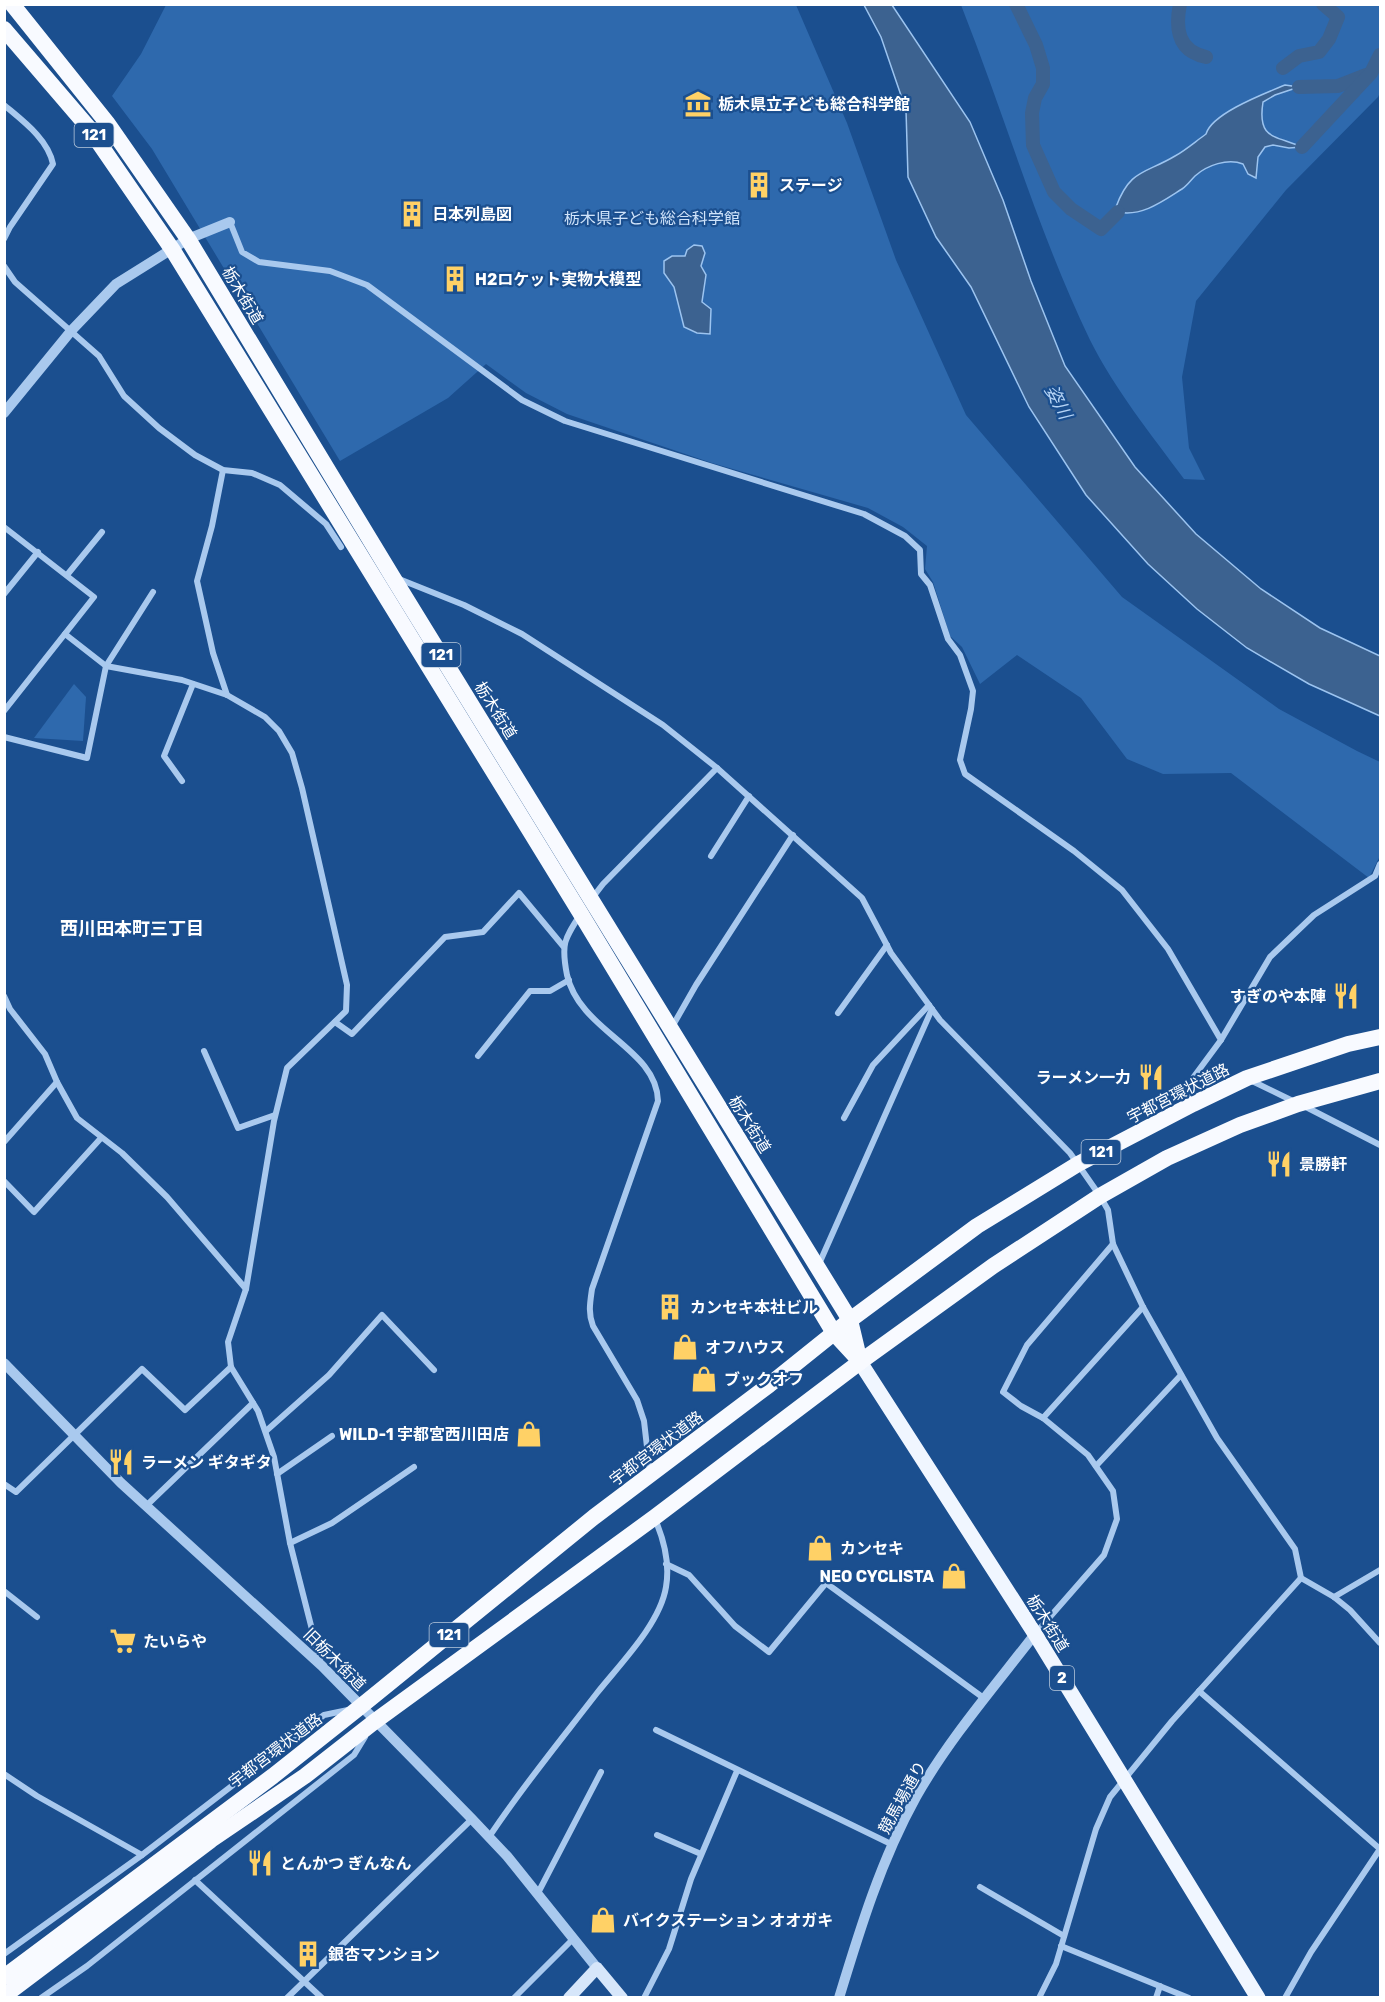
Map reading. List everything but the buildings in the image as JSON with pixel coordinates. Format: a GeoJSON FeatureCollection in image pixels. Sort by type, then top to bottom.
{"type":"FeatureCollection","features":[{"type":"Feature","properties":{"kind":"highway","name":"栃木街道"},"geometry":{"type":"LineString","coordinates":[[12,4],[108,124],[188,239],[392,576],[850,1320],[860,1362]]}},
{"type":"Feature","properties":{"kind":"highway","name":"栃木街道"},"geometry":{"type":"LineString","coordinates":[[4,29],[88,127],[172,249],[581,914],[834,1333],[860,1362]]}},
{"type":"Feature","properties":{"kind":"highway","name":"宇都宮環状道路"},"geometry":{"type":"LineString","coordinates":[[4,1996],[50,1952],[360,1707],[568,1538],[850,1320],[977,1226],[1078,1164],[1247,1078],[1348,1044],[1380,1037]]}},
{"type":"Feature","properties":{"kind":"highway","name":"宇都宮環状道路"},"geometry":{"type":"LineString","coordinates":[[4,1977],[50,1952],[305,1776],[374,1722],[654,1517],[860,1362],[993,1266],[1100,1196],[1167,1158],[1229,1129],[1298,1104],[1380,1081]]}},
{"type":"Feature","properties":{"kind":"main road","name":"栃木街道"},"geometry":{"type":"LineString","coordinates":[[860,1362],[1035,1634],[1258,1998]]}},
{"type":"Feature","properties":{"kind":"main road"},"geometry":{"type":"LineString","coordinates":[[569,1998],[597,1968]]}},
{"type":"Feature","properties":{"kind":"main road","name":"旧栃木街道"},"geometry":{"type":"LineString","coordinates":[[597,1968],[622,1998]]}},
{"type":"Feature","properties":{"kind":"street"},"geometry":{"type":"LineString","coordinates":[[4,105],[31,128],[51,155],[52,164],[4,239]]}},
{"type":"Feature","properties":{"kind":"street"},"geometry":{"type":"LineString","coordinates":[[4,413],[71,331],[116,284],[188,239],[230,222],[242,252],[260,262],[330,271],[367,285],[522,400],[566,421],[864,514],[905,536],[920,550],[921,574],[930,585],[948,639],[960,655],[973,691],[960,760],[965,774],[1074,851],[1122,890],[1168,949],[1221,1040]]}},
{"type":"Feature","properties":{"kind":"street"},"geometry":{"type":"LineString","coordinates":[[4,266],[15,282],[99,356],[124,396],[159,428],[195,455],[223,470],[252,473],[280,485],[326,524],[341,547]]}},
{"type":"Feature","properties":{"kind":"street"},"geometry":{"type":"LineString","coordinates":[[223,470],[212,526],[197,581],[213,653],[227,695]]}},
{"type":"Feature","properties":{"kind":"street"},"geometry":{"type":"LineString","coordinates":[[4,527],[94,597],[4,711]]}},
{"type":"Feature","properties":{"kind":"street"},"geometry":{"type":"LineString","coordinates":[[67,575],[102,532]]}},
{"type":"Feature","properties":{"kind":"street"},"geometry":{"type":"LineString","coordinates":[[4,594],[38,552]]}},
{"type":"Feature","properties":{"kind":"street"},"geometry":{"type":"LineString","coordinates":[[392,576],[464,605],[522,634],[663,724],[717,768],[862,898],[887,945],[940,1020],[1070,1153],[1100,1196],[1108,1210],[1113,1244],[1143,1307],[1217,1438],[1295,1549],[1301,1578],[1334,1597],[1350,1610],[1380,1643]]}},
{"type":"Feature","properties":{"kind":"street"},"geometry":{"type":"LineString","coordinates":[[4,737],[87,758],[106,666],[153,592]]}},
{"type":"Feature","properties":{"kind":"street"},"geometry":{"type":"LineString","coordinates":[[64,634],[106,666],[193,684],[227,695],[265,717],[279,731],[292,753],[302,788],[347,985],[346,1011],[286,1068],[275,1114],[246,1289],[228,1342],[231,1368],[253,1403],[266,1431],[278,1474],[290,1543],[322,1666]]}},
{"type":"Feature","properties":{"kind":"street"},"geometry":{"type":"LineString","coordinates":[[182,781],[164,756],[193,684]]}},
{"type":"Feature","properties":{"kind":"street"},"geometry":{"type":"LineString","coordinates":[[563,946],[568,934],[603,884],[717,768]]}},
{"type":"Feature","properties":{"kind":"street"},"geometry":{"type":"LineString","coordinates":[[711,856],[749,796]]}},
{"type":"Feature","properties":{"kind":"street"},"geometry":{"type":"LineString","coordinates":[[671,1029],[696,985],[793,835]]}},
{"type":"Feature","properties":{"kind":"street"},"geometry":{"type":"LineString","coordinates":[[1193,1104],[1187,1086],[1221,1040],[1270,957],[1314,915],[1375,876],[1380,864]]}},
{"type":"Feature","properties":{"kind":"street"},"geometry":{"type":"LineString","coordinates":[[335,1022],[352,1034],[445,937],[483,932],[519,893],[563,946],[569,980],[582,1007],[590,1017],[639,1059],[653,1078],[658,1091],[658,1101],[592,1289],[589,1306],[593,1326],[637,1400],[644,1421],[650,1475]]}},
{"type":"Feature","properties":{"kind":"street"},"geometry":{"type":"LineString","coordinates":[[838,1012],[887,945]]}},
{"type":"Feature","properties":{"kind":"street"},"geometry":{"type":"LineString","coordinates":[[478,1056],[530,990],[550,991],[569,980]]}},
{"type":"Feature","properties":{"kind":"street"},"geometry":{"type":"LineString","coordinates":[[4,996],[7,1011],[45,1054],[77,1118],[122,1153],[167,1197],[246,1289]]}},
{"type":"Feature","properties":{"kind":"street"},"geometry":{"type":"LineString","coordinates":[[844,1118],[873,1065],[931,1007]]}},
{"type":"Feature","properties":{"kind":"street"},"geometry":{"type":"LineString","coordinates":[[818,1268],[931,1007]]}},
{"type":"Feature","properties":{"kind":"street"},"geometry":{"type":"LineString","coordinates":[[204,1051],[238,1128],[275,1114]]}},
{"type":"Feature","properties":{"kind":"street"},"geometry":{"type":"LineString","coordinates":[[1247,1078],[1380,1145]]}},
{"type":"Feature","properties":{"kind":"street"},"geometry":{"type":"LineString","coordinates":[[4,1142],[57,1082]]}},
{"type":"Feature","properties":{"kind":"street"},"geometry":{"type":"LineString","coordinates":[[4,1181],[34,1212],[101,1138]]}},
{"type":"Feature","properties":{"kind":"street"},"geometry":{"type":"LineString","coordinates":[[1035,1634],[1104,1554],[1117,1519],[1113,1491],[1088,1455],[1043,1418],[1021,1406],[1003,1392],[1027,1345],[1113,1244]]}},
{"type":"Feature","properties":{"kind":"street"},"geometry":{"type":"LineString","coordinates":[[1043,1418],[1143,1307]]}},
{"type":"Feature","properties":{"kind":"street"},"geometry":{"type":"LineString","coordinates":[[266,1431],[329,1376],[382,1315],[434,1370]]}},
{"type":"Feature","properties":{"kind":"street","name":"旧栃木街道"},"geometry":{"type":"LineString","coordinates":[[4,1364],[146,1506],[322,1666],[374,1722],[489,1837],[538,1893],[597,1968]]}},
{"type":"Feature","properties":{"kind":"street"},"geometry":{"type":"LineString","coordinates":[[4,1484],[16,1492],[142,1369],[185,1410],[231,1368]]}},
{"type":"Feature","properties":{"kind":"street"},"geometry":{"type":"LineString","coordinates":[[1096,1466],[1181,1375]]}},
{"type":"Feature","properties":{"kind":"street"},"geometry":{"type":"LineString","coordinates":[[146,1506],[253,1403]]}},
{"type":"Feature","properties":{"kind":"street"},"geometry":{"type":"LineString","coordinates":[[278,1474],[332,1436]]}},
{"type":"Feature","properties":{"kind":"street"},"geometry":{"type":"LineString","coordinates":[[290,1543],[332,1523],[414,1467]]}},
{"type":"Feature","properties":{"kind":"street"},"geometry":{"type":"LineString","coordinates":[[489,1837],[515,1798],[650,1624],[662,1601],[667,1585],[665,1546],[654,1517]]}},
{"type":"Feature","properties":{"kind":"street"},"geometry":{"type":"LineString","coordinates":[[666,1564],[689,1575],[735,1626],[768,1652],[826,1583],[985,1699]]}},
{"type":"Feature","properties":{"kind":"street"},"geometry":{"type":"LineString","coordinates":[[1334,1597],[1380,1570]]}},
{"type":"Feature","properties":{"kind":"street"},"geometry":{"type":"LineString","coordinates":[[1039,1998],[1056,1964],[1096,1829],[1110,1797],[1199,1691],[1301,1578]]}},
{"type":"Feature","properties":{"kind":"street"},"geometry":{"type":"LineString","coordinates":[[4,1591],[37,1617]]}},
{"type":"Feature","properties":{"kind":"street","name":"競馬場通り"},"geometry":{"type":"LineString","coordinates":[[838,1998],[870,1902],[893,1845],[916,1797],[937,1763],[1035,1634]]}},
{"type":"Feature","properties":{"kind":"street"},"geometry":{"type":"LineString","coordinates":[[1199,1691],[1380,1849],[1311,1952],[1285,1998]]}},
{"type":"Feature","properties":{"kind":"street"},"geometry":{"type":"LineString","coordinates":[[4,1954],[142,1855],[324,1716],[360,1707]]}},
{"type":"Feature","properties":{"kind":"street"},"geometry":{"type":"LineString","coordinates":[[42,1998],[87,1966],[354,1755],[374,1722]]}},
{"type":"Feature","properties":{"kind":"street"},"geometry":{"type":"LineString","coordinates":[[656,1730],[893,1845]]}},
{"type":"Feature","properties":{"kind":"street"},"geometry":{"type":"LineString","coordinates":[[644,1998],[669,1949],[701,1854],[737,1771]]}},
{"type":"Feature","properties":{"kind":"street"},"geometry":{"type":"LineString","coordinates":[[538,1893],[601,1772]]}},
{"type":"Feature","properties":{"kind":"street"},"geometry":{"type":"LineString","coordinates":[[4,1774],[37,1796],[142,1855]]}},
{"type":"Feature","properties":{"kind":"street"},"geometry":{"type":"LineString","coordinates":[[286,1998],[472,1820]]}},
{"type":"Feature","properties":{"kind":"street"},"geometry":{"type":"LineString","coordinates":[[657,1835],[701,1854]]}},
{"type":"Feature","properties":{"kind":"street"},"geometry":{"type":"LineString","coordinates":[[195,1880],[322,1998]]}},
{"type":"Feature","properties":{"kind":"street"},"geometry":{"type":"LineString","coordinates":[[980,1887],[1064,1936]]}},
{"type":"Feature","properties":{"kind":"street"},"geometry":{"type":"LineString","coordinates":[[514,1998],[574,1938]]}},
{"type":"Feature","properties":{"kind":"street"},"geometry":{"type":"LineString","coordinates":[[1061,1946],[1189,1998]]}},
{"type":"Feature","properties":{"kind":"street"},"geometry":{"type":"LineString","coordinates":[[1156,1998],[1160,1986]]}},
{"type":"Feature","properties":{"kind":"green space","name":"栃木県子ども総合科学館"},"geometry":{"type":"Polygon","coordinates":[[[166,5],[796,5],[847,123],[896,260],[966,415],[1122,597],[1279,709],[1380,762],[1380,856],[1369,878],[1231,773],[1163,774],[1127,759],[1081,698],[1017,655],[980,684],[962,647],[950,636],[933,582],[925,569],[927,546],[903,527],[868,508],[712,463],[567,414],[526,393],[486,364],[448,398],[340,461],[152,149],[112,96],[141,54],[166,5]]]}},
{"type":"Feature","properties":{"kind":"green space"},"geometry":{"type":"Polygon","coordinates":[[[961,5],[1380,5],[1380,93],[1378,97],[1286,190],[1196,301],[1182,377],[1189,448],[1205,480],[1184,479],[1122,394],[1090,340],[1054,258],[961,5]]]}},
{"type":"Feature","properties":{"kind":"green space"},"geometry":{"type":"Polygon","coordinates":[[[74,684],[86,697],[83,741],[34,738],[74,684]]]}},
{"type":"Feature","properties":{"kind":"water","name":"姿川"},"geometry":{"type":"Polygon","coordinates":[[[864,5],[892,5],[970,122],[1003,200],[1031,281],[1065,366],[1135,467],[1196,534],[1261,589],[1320,628],[1380,656],[1380,716],[1309,684],[1247,648],[1197,609],[1148,564],[1086,495],[1029,407],[971,287],[936,237],[908,177],[906,110],[881,37],[864,5]]]}},
{"type":"Feature","properties":{"kind":"water"},"geometry":{"type":"Polygon","coordinates":[[[1285,85],[1299,87],[1275,95],[1263,102],[1263,123],[1266,130],[1276,138],[1302,147],[1289,148],[1273,145],[1265,147],[1258,157],[1256,178],[1248,174],[1243,164],[1231,162],[1218,164],[1200,172],[1184,188],[1152,207],[1135,212],[1118,212],[1116,207],[1121,195],[1133,179],[1179,154],[1206,134],[1210,126],[1229,111],[1285,85]]]}},
{"type":"Feature","properties":{"kind":"water"},"geometry":{"type":"Polygon","coordinates":[[[694,245],[702,246],[705,253],[701,266],[706,275],[702,302],[711,309],[710,334],[697,333],[684,327],[674,287],[664,273],[664,261],[672,256],[685,256],[687,250],[694,245]]]}},
{"type":"Feature","properties":{"kind":"waterway"},"geometry":{"type":"LineString","coordinates":[[1016,4],[1036,45],[1043,68],[1043,84],[1035,98],[1032,113],[1033,145],[1054,192],[1071,209],[1101,229],[1118,212]]}},
{"type":"Feature","properties":{"kind":"waterway"},"geometry":{"type":"LineString","coordinates":[[1180,4],[1178,22],[1181,38],[1189,50],[1206,57]]}},
{"type":"Feature","properties":{"kind":"waterway"},"geometry":{"type":"LineString","coordinates":[[1283,68],[1299,56],[1319,52],[1329,39],[1338,17],[1323,4]]}},
{"type":"Feature","properties":{"kind":"waterway"},"geometry":{"type":"LineString","coordinates":[[1302,147],[1371,73],[1380,55]]}},
{"type":"Feature","properties":{"kind":"waterway"},"geometry":{"type":"LineString","coordinates":[[1299,87],[1338,86],[1366,75]]}},
{"type":"Feature","properties":{"kind":"place","name":"栃木県立子ども総合科学館"},"geometry":{"type":"Point","coordinates":[698,104]}},
{"type":"Feature","properties":{"kind":"place","name":"ステージ"},"geometry":{"type":"Point","coordinates":[759,185]}},
{"type":"Feature","properties":{"kind":"place","name":"日本列島図"},"geometry":{"type":"Point","coordinates":[412,214]}},
{"type":"Feature","properties":{"kind":"place","name":"H2ロケット実物大模型"},"geometry":{"type":"Point","coordinates":[455,279]}},
{"type":"Feature","properties":{"kind":"place","name":"すぎのや本陣"},"geometry":{"type":"Point","coordinates":[1346,996]}},
{"type":"Feature","properties":{"kind":"place","name":"ラーメン一力"},"geometry":{"type":"Point","coordinates":[1151,1077]}},
{"type":"Feature","properties":{"kind":"place","name":"景勝軒"},"geometry":{"type":"Point","coordinates":[1279,1164]}},
{"type":"Feature","properties":{"kind":"place","name":"カンセキ本社ビル"},"geometry":{"type":"Point","coordinates":[670,1307]}},
{"type":"Feature","properties":{"kind":"place","name":"オフハウス"},"geometry":{"type":"Point","coordinates":[685,1347]}},
{"type":"Feature","properties":{"kind":"place","name":"ブックオフ"},"geometry":{"type":"Point","coordinates":[704,1379]}},
{"type":"Feature","properties":{"kind":"place","name":"WILD-1 宇都宮西川田店"},"geometry":{"type":"Point","coordinates":[529,1434]}},
{"type":"Feature","properties":{"kind":"place","name":"ラーメン ギタギタ"},"geometry":{"type":"Point","coordinates":[121,1462]}},
{"type":"Feature","properties":{"kind":"place","name":"カンセキ"},"geometry":{"type":"Point","coordinates":[820,1548]}},
{"type":"Feature","properties":{"kind":"place","name":"NEO CYCLISTA"},"geometry":{"type":"Point","coordinates":[954,1576]}},
{"type":"Feature","properties":{"kind":"place","name":"たいらや"},"geometry":{"type":"Point","coordinates":[123,1641]}},
{"type":"Feature","properties":{"kind":"place","name":"とんかつ ぎんなん"},"geometry":{"type":"Point","coordinates":[260,1863]}},
{"type":"Feature","properties":{"kind":"place","name":"バイクステーション オオガキ"},"geometry":{"type":"Point","coordinates":[603,1920]}},
{"type":"Feature","properties":{"kind":"place","name":"銀杏マンション"},"geometry":{"type":"Point","coordinates":[308,1954]}},
{"type":"Feature","properties":{"kind":"district","name":"西川田本町三丁目"},"geometry":{"type":"Point","coordinates":[132,929]}}]}
